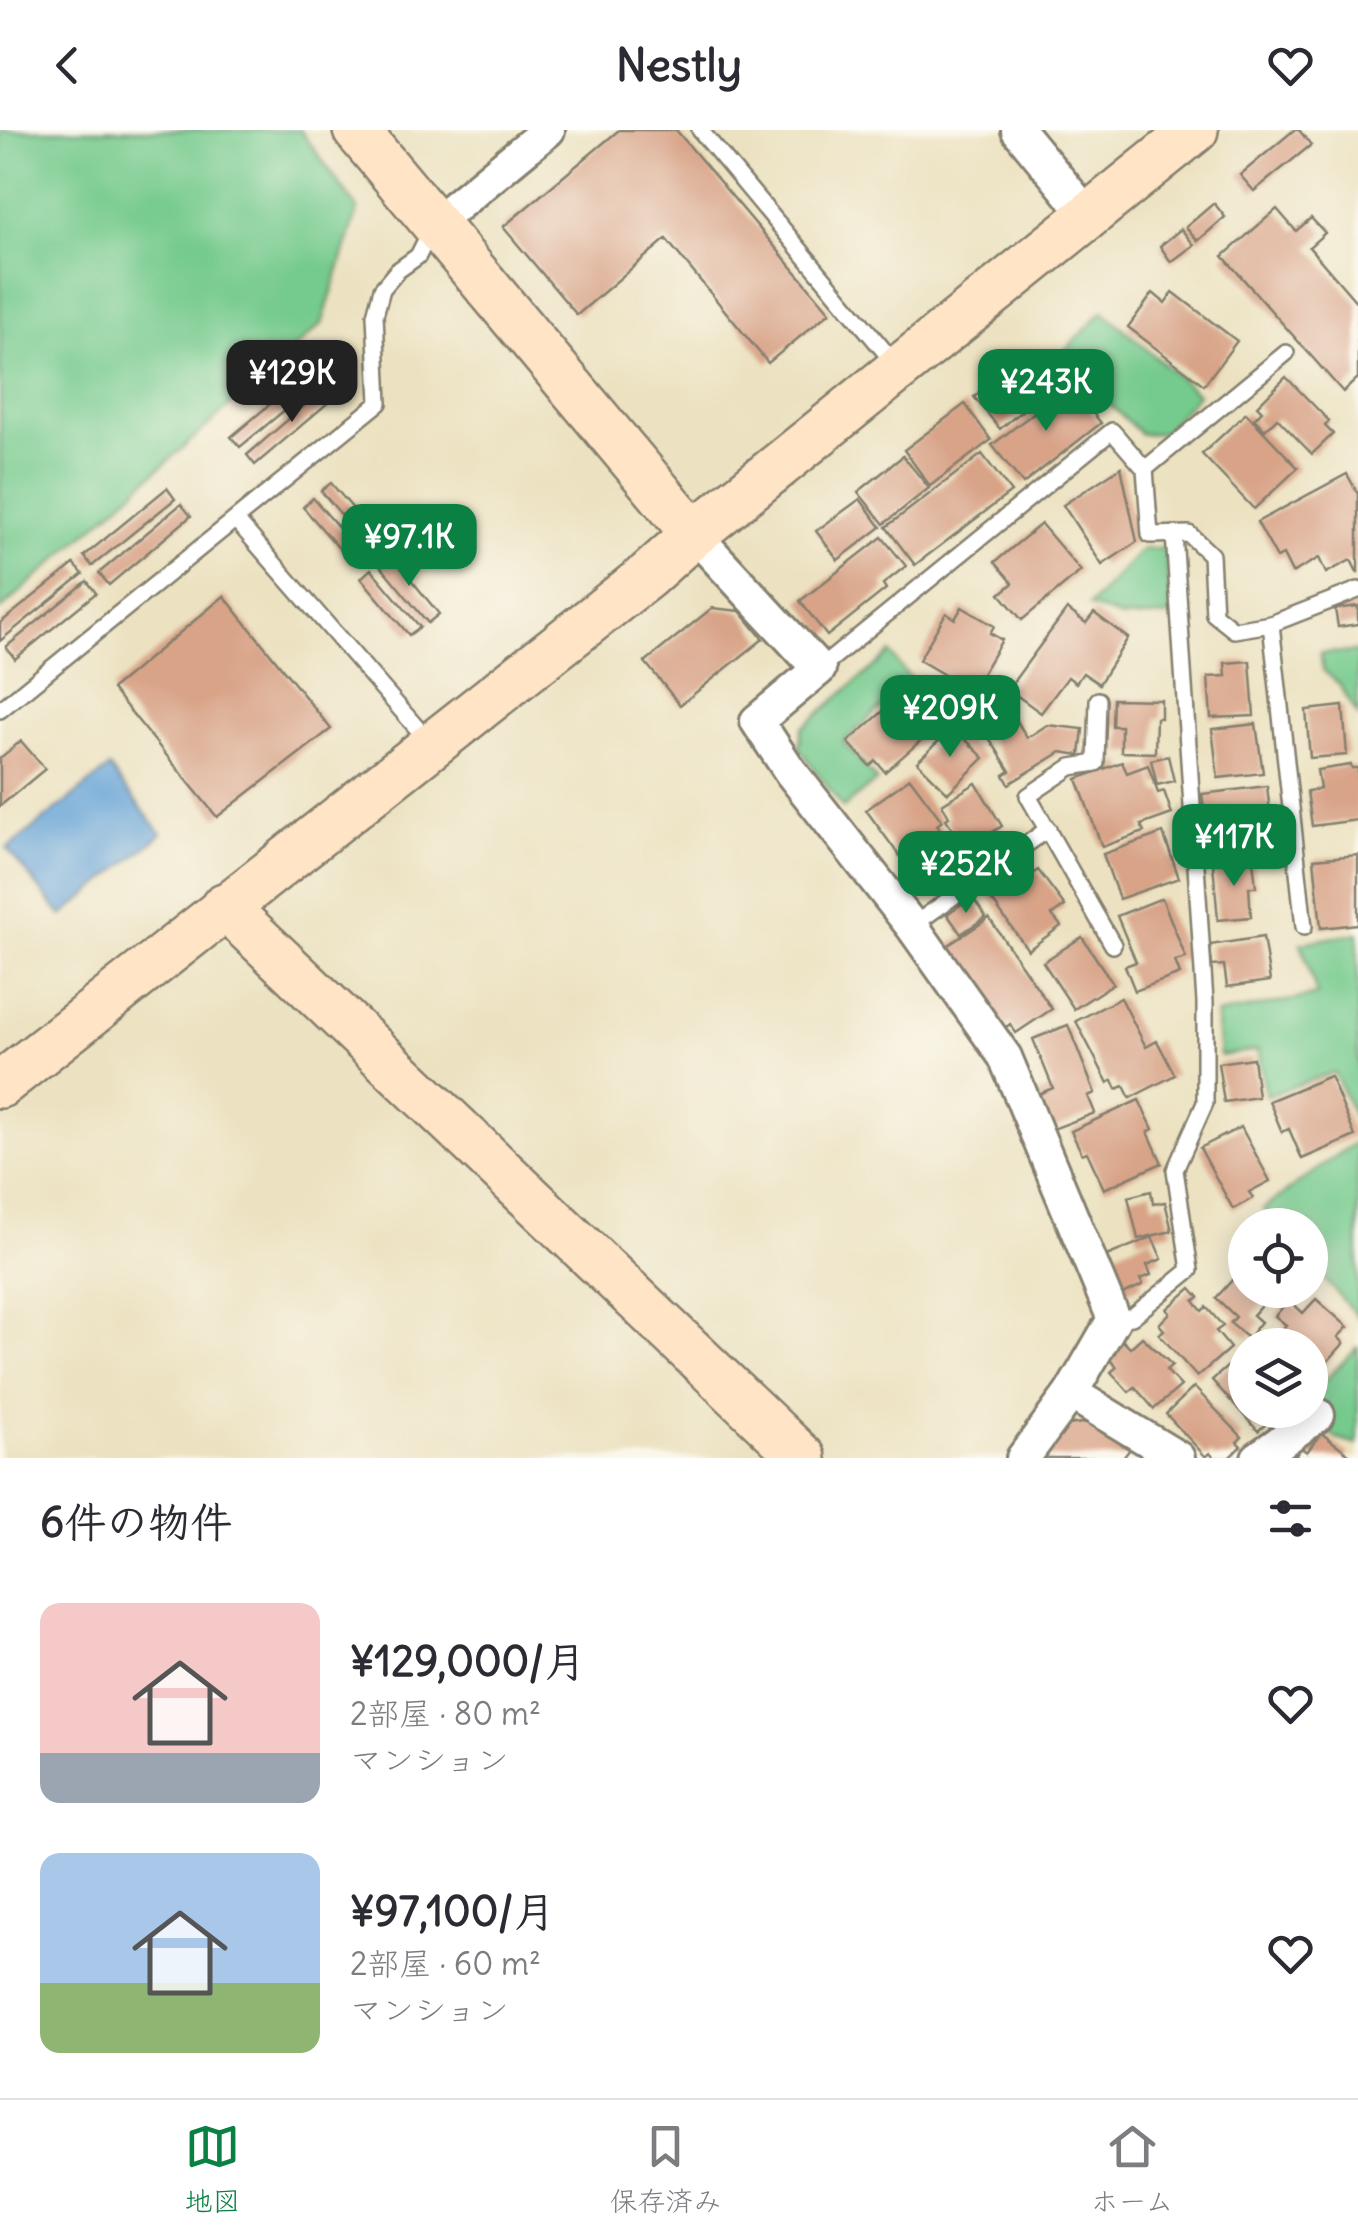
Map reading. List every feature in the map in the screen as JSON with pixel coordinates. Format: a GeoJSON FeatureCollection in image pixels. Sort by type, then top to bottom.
{"type":"FeatureCollection","features":[{"type":"Feature","properties":{"kind":"street"},"geometry":{"type":"LineString","coordinates":[[356,130],[694,534],[819,670],[758,721],[790,771],[912,926],[1005,1056],[1114,1319],[1071,1393],[1024,1458]]}},
{"type":"Feature","properties":{"kind":"street"},"geometry":{"type":"LineString","coordinates":[[1018,130],[1090,218]]}},
{"type":"Feature","properties":{"kind":"street"},"geometry":{"type":"LineString","coordinates":[[0,1085],[647,576],[1195,130]]}},
{"type":"Feature","properties":{"kind":"street"},"geometry":{"type":"LineString","coordinates":[[434,224],[539,133]]}},
{"type":"Feature","properties":{"kind":"street"},"geometry":{"type":"LineString","coordinates":[[224,906],[804,1458]]}},
{"type":"Feature","properties":{"kind":"street"},"geometry":{"type":"LineString","coordinates":[[1071,1393],[1178,1458]]}},
{"type":"Feature","properties":{"kind":"street"},"geometry":{"type":"LineString","coordinates":[[1258,1458],[1300,1428]]}},
{"type":"Feature","properties":{"kind":"lane"},"geometry":{"type":"LineString","coordinates":[[700,130],[900,370]]}},
{"type":"Feature","properties":{"kind":"lane"},"geometry":{"type":"LineString","coordinates":[[0,710],[379,403],[374,331],[382,289],[418,256],[434,224]]}},
{"type":"Feature","properties":{"kind":"lane"},"geometry":{"type":"LineString","coordinates":[[1145,468],[1286,353]]}},
{"type":"Feature","properties":{"kind":"lane"},"geometry":{"type":"LineString","coordinates":[[819,670],[1112,431],[1145,468],[1150,535],[1190,534],[1210,555],[1214,614],[1234,630],[1271,624],[1358,590]]}},
{"type":"Feature","properties":{"kind":"lane"},"geometry":{"type":"LineString","coordinates":[[236,520],[432,745]]}},
{"type":"Feature","properties":{"kind":"lane"},"geometry":{"type":"LineString","coordinates":[[1114,1319],[1132,1316],[1190,1270],[1176,1170],[1205,1103],[1201,933],[1174,534]]}},
{"type":"Feature","properties":{"kind":"lane"},"geometry":{"type":"LineString","coordinates":[[1271,624],[1304,926]]}},
{"type":"Feature","properties":{"kind":"lane"},"geometry":{"type":"LineString","coordinates":[[1098,700],[1096,764],[1071,767],[1028,796],[1112,946]]}},
{"type":"Feature","properties":{"kind":"lane"},"geometry":{"type":"LineString","coordinates":[[912,926],[1048,830]]}},
{"type":"Feature","properties":{"kind":"green space"},"geometry":{"type":"Polygon","coordinates":[[[0,130],[300,130],[358,209],[322,324],[0,610],[0,130]]]}},
{"type":"Feature","properties":{"kind":"green space"},"geometry":{"type":"Polygon","coordinates":[[[1103,311],[1198,394],[1163,433],[1141,434],[1059,357],[1103,311]]]}},
{"type":"Feature","properties":{"kind":"green space"},"geometry":{"type":"Polygon","coordinates":[[[1143,548],[1166,549],[1171,616],[1122,618],[1089,606],[1143,548]]]}},
{"type":"Feature","properties":{"kind":"green space"},"geometry":{"type":"Polygon","coordinates":[[[1358,652],[1358,716],[1339,684],[1323,670],[1320,653],[1358,652]]]}},
{"type":"Feature","properties":{"kind":"green space"},"geometry":{"type":"Polygon","coordinates":[[[890,653],[911,680],[843,742],[877,780],[843,808],[799,748],[802,728],[890,653]]]}},
{"type":"Feature","properties":{"kind":"green space"},"geometry":{"type":"Polygon","coordinates":[[[1358,933],[1358,1127],[1334,1072],[1266,1096],[1258,1050],[1220,1056],[1216,1015],[1317,995],[1301,943],[1358,933]]]}},
{"type":"Feature","properties":{"kind":"green space"},"geometry":{"type":"Polygon","coordinates":[[[1358,1140],[1358,1317],[1328,1283],[1328,1208],[1264,1208],[1358,1140]]]}},
{"type":"Feature","properties":{"kind":"green space"},"geometry":{"type":"Polygon","coordinates":[[[1358,1347],[1358,1445],[1337,1439],[1324,1428],[1328,1428],[1328,1377],[1358,1347]]]}},
{"type":"Feature","properties":{"kind":"water"},"geometry":{"type":"Polygon","coordinates":[[[109,768],[162,834],[62,916],[7,849],[109,768]]]}},
{"type":"Feature","properties":{"kind":"building"},"geometry":{"type":"Polygon","coordinates":[[[619,130],[676,130],[830,312],[768,363],[666,239],[577,315],[503,227],[619,130]]]}},
{"type":"Feature","properties":{"kind":"building"},"geometry":{"type":"Polygon","coordinates":[[[1294,130],[1299,130],[1311,145],[1254,191],[1240,175],[1294,130]]]}},
{"type":"Feature","properties":{"kind":"building"},"geometry":{"type":"Polygon","coordinates":[[[1214,203],[1225,217],[1198,241],[1186,227],[1214,203]]]}},
{"type":"Feature","properties":{"kind":"building"},"geometry":{"type":"Polygon","coordinates":[[[1277,209],[1296,231],[1311,218],[1325,233],[1309,247],[1358,304],[1358,378],[1343,392],[1223,256],[1277,209]]]}},
{"type":"Feature","properties":{"kind":"building"},"geometry":{"type":"Polygon","coordinates":[[[1181,229],[1194,245],[1171,262],[1160,246],[1181,229]]]}},
{"type":"Feature","properties":{"kind":"building"},"geometry":{"type":"Polygon","coordinates":[[[1173,292],[1237,341],[1204,385],[1128,327],[1153,293],[1165,303],[1173,292]]]}},
{"type":"Feature","properties":{"kind":"building"},"geometry":{"type":"Polygon","coordinates":[[[1031,350],[1057,382],[1000,429],[974,397],[1031,350]]]}},
{"type":"Feature","properties":{"kind":"building"},"geometry":{"type":"Polygon","coordinates":[[[312,369],[322,379],[240,447],[231,437],[312,369]]]}},
{"type":"Feature","properties":{"kind":"building"},"geometry":{"type":"Polygon","coordinates":[[[1286,377],[1329,421],[1325,426],[1333,434],[1312,454],[1277,418],[1265,430],[1254,419],[1262,411],[1257,406],[1286,377]]]}},
{"type":"Feature","properties":{"kind":"building"},"geometry":{"type":"Polygon","coordinates":[[[1070,385],[1101,423],[1023,484],[992,445],[1070,385]]]}},
{"type":"Feature","properties":{"kind":"building"},"geometry":{"type":"Polygon","coordinates":[[[327,386],[336,396],[255,465],[247,455],[327,386]]]}},
{"type":"Feature","properties":{"kind":"building"},"geometry":{"type":"Polygon","coordinates":[[[965,404],[991,440],[930,486],[904,450],[965,404]]]}},
{"type":"Feature","properties":{"kind":"building"},"geometry":{"type":"Polygon","coordinates":[[[1246,413],[1298,468],[1254,509],[1202,454],[1246,413]]]}},
{"type":"Feature","properties":{"kind":"building"},"geometry":{"type":"Polygon","coordinates":[[[982,454],[1011,492],[915,565],[886,527],[982,454]]]}},
{"type":"Feature","properties":{"kind":"building"},"geometry":{"type":"Polygon","coordinates":[[[903,456],[929,488],[884,524],[858,492],[903,456]]]}},
{"type":"Feature","properties":{"kind":"building"},"geometry":{"type":"Polygon","coordinates":[[[1121,467],[1137,542],[1102,565],[1063,505],[1121,467]]]}},
{"type":"Feature","properties":{"kind":"building"},"geometry":{"type":"Polygon","coordinates":[[[1347,474],[1358,494],[1358,574],[1351,560],[1326,573],[1319,558],[1292,573],[1283,555],[1277,558],[1257,522],[1347,474]]]}},
{"type":"Feature","properties":{"kind":"building"},"geometry":{"type":"Polygon","coordinates":[[[331,483],[379,539],[369,547],[321,491],[331,483]]]}},
{"type":"Feature","properties":{"kind":"building"},"geometry":{"type":"Polygon","coordinates":[[[167,488],[175,499],[92,566],[84,556],[167,488]]]}},
{"type":"Feature","properties":{"kind":"building"},"geometry":{"type":"Polygon","coordinates":[[[313,498],[361,553],[351,562],[303,507],[313,498]]]}},
{"type":"Feature","properties":{"kind":"building"},"geometry":{"type":"Polygon","coordinates":[[[860,499],[881,527],[838,560],[816,531],[860,499]]]}},
{"type":"Feature","properties":{"kind":"building"},"geometry":{"type":"Polygon","coordinates":[[[181,504],[191,516],[109,585],[99,573],[181,504]]]}},
{"type":"Feature","properties":{"kind":"building"},"geometry":{"type":"Polygon","coordinates":[[[1041,524],[1081,571],[1022,620],[1000,594],[1013,583],[995,562],[1041,524]]]}},
{"type":"Feature","properties":{"kind":"building"},"geometry":{"type":"Polygon","coordinates":[[[882,537],[906,566],[883,584],[886,589],[827,636],[800,601],[882,537]]]}},
{"type":"Feature","properties":{"kind":"building"},"geometry":{"type":"Polygon","coordinates":[[[391,555],[439,614],[428,623],[379,564],[391,555]]]}},
{"type":"Feature","properties":{"kind":"building"},"geometry":{"type":"Polygon","coordinates":[[[74,564],[83,574],[0,641],[0,623],[74,564]]]}},
{"type":"Feature","properties":{"kind":"building"},"geometry":{"type":"Polygon","coordinates":[[[371,569],[420,627],[409,635],[361,578],[371,569]]]}},
{"type":"Feature","properties":{"kind":"building"},"geometry":{"type":"Polygon","coordinates":[[[87,581],[96,593],[15,659],[6,647],[87,581]]]}},
{"type":"Feature","properties":{"kind":"building"},"geometry":{"type":"Polygon","coordinates":[[[224,596],[331,729],[217,817],[112,689],[224,596]]]}},
{"type":"Feature","properties":{"kind":"building"},"geometry":{"type":"Polygon","coordinates":[[[1358,606],[1358,624],[1338,627],[1335,609],[1358,606]]]}},
{"type":"Feature","properties":{"kind":"building"},"geometry":{"type":"Polygon","coordinates":[[[962,607],[994,626],[990,633],[1002,640],[972,691],[919,660],[946,613],[955,619],[962,607]]]}},
{"type":"Feature","properties":{"kind":"building"},"geometry":{"type":"Polygon","coordinates":[[[712,608],[740,611],[763,639],[680,705],[645,662],[712,608]]]}},
{"type":"Feature","properties":{"kind":"building"},"geometry":{"type":"Polygon","coordinates":[[[1067,609],[1086,623],[1094,613],[1128,638],[1099,684],[1083,673],[1076,683],[1068,677],[1041,713],[1008,689],[1067,609]]]}},
{"type":"Feature","properties":{"kind":"building"},"geometry":{"type":"Polygon","coordinates":[[[1250,661],[1254,716],[1211,718],[1208,677],[1226,676],[1225,663],[1250,661]]]}},
{"type":"Feature","properties":{"kind":"building"},"geometry":{"type":"Polygon","coordinates":[[[922,677],[944,701],[948,697],[958,708],[885,772],[876,761],[870,766],[848,742],[922,677]]]}},
{"type":"Feature","properties":{"kind":"building"},"geometry":{"type":"Polygon","coordinates":[[[1113,699],[1161,700],[1155,753],[1121,752],[1121,726],[1112,726],[1113,699]]]}},
{"type":"Feature","properties":{"kind":"building"},"geometry":{"type":"Polygon","coordinates":[[[1343,706],[1347,755],[1310,758],[1306,710],[1343,706]]]}},
{"type":"Feature","properties":{"kind":"building"},"geometry":{"type":"Polygon","coordinates":[[[1014,716],[1027,738],[1047,725],[1083,729],[1080,755],[1061,752],[1009,784],[1004,775],[1010,771],[986,733],[1014,716]]]}},
{"type":"Feature","properties":{"kind":"building"},"geometry":{"type":"Polygon","coordinates":[[[1256,724],[1263,773],[1218,778],[1212,729],[1256,724]]]}},
{"type":"Feature","properties":{"kind":"building"},"geometry":{"type":"Polygon","coordinates":[[[953,727],[984,758],[948,793],[917,762],[953,727]]]}},
{"type":"Feature","properties":{"kind":"building"},"geometry":{"type":"Polygon","coordinates":[[[21,741],[45,769],[0,806],[0,758],[21,741]]]}},
{"type":"Feature","properties":{"kind":"building"},"geometry":{"type":"Polygon","coordinates":[[[1168,756],[1174,781],[1157,785],[1151,760],[1168,756]]]}},
{"type":"Feature","properties":{"kind":"building"},"geometry":{"type":"Polygon","coordinates":[[[1122,762],[1127,773],[1148,765],[1158,793],[1164,791],[1172,814],[1141,825],[1144,832],[1102,847],[1077,779],[1122,762]]]}},
{"type":"Feature","properties":{"kind":"building"},"geometry":{"type":"Polygon","coordinates":[[[1351,765],[1358,768],[1358,820],[1312,826],[1307,791],[1320,789],[1317,770],[1351,765]]]}},
{"type":"Feature","properties":{"kind":"building"},"geometry":{"type":"Polygon","coordinates":[[[910,778],[942,821],[937,825],[956,852],[928,872],[912,850],[901,858],[866,810],[910,778]]]}},
{"type":"Feature","properties":{"kind":"building"},"geometry":{"type":"Polygon","coordinates":[[[976,783],[1002,826],[964,849],[942,804],[976,783]]]}},
{"type":"Feature","properties":{"kind":"building"},"geometry":{"type":"Polygon","coordinates":[[[1267,786],[1272,830],[1236,834],[1233,813],[1205,816],[1202,794],[1267,786]]]}},
{"type":"Feature","properties":{"kind":"building"},"geometry":{"type":"Polygon","coordinates":[[[1163,833],[1179,878],[1119,899],[1103,854],[1163,833]]]}},
{"type":"Feature","properties":{"kind":"building"},"geometry":{"type":"Polygon","coordinates":[[[1358,855],[1358,924],[1321,928],[1314,859],[1358,855]]]}},
{"type":"Feature","properties":{"kind":"building"},"geometry":{"type":"Polygon","coordinates":[[[1253,860],[1256,887],[1249,887],[1251,917],[1218,920],[1213,864],[1253,860]]]}},
{"type":"Feature","properties":{"kind":"building"},"geometry":{"type":"Polygon","coordinates":[[[1038,870],[1065,906],[1052,915],[1061,926],[1028,950],[986,892],[1005,878],[1013,888],[1038,870]]]}},
{"type":"Feature","properties":{"kind":"building"},"geometry":{"type":"Polygon","coordinates":[[[972,897],[986,917],[961,934],[947,914],[972,897]]]}},
{"type":"Feature","properties":{"kind":"building"},"geometry":{"type":"Polygon","coordinates":[[[1162,898],[1186,958],[1175,961],[1180,974],[1135,991],[1125,966],[1136,962],[1117,916],[1162,898]]]}},
{"type":"Feature","properties":{"kind":"building"},"geometry":{"type":"Polygon","coordinates":[[[989,918],[1052,1009],[1016,1033],[1010,1024],[1001,1031],[944,948],[989,918]]]}},
{"type":"Feature","properties":{"kind":"building"},"geometry":{"type":"Polygon","coordinates":[[[1082,937],[1113,984],[1074,1009],[1043,962],[1082,937]]]}},
{"type":"Feature","properties":{"kind":"building"},"geometry":{"type":"Polygon","coordinates":[[[1263,937],[1270,981],[1227,987],[1224,965],[1212,966],[1210,945],[1263,937]]]}},
{"type":"Feature","properties":{"kind":"building"},"geometry":{"type":"Polygon","coordinates":[[[1121,998],[1146,1047],[1157,1041],[1175,1075],[1130,1098],[1124,1086],[1117,1089],[1113,1080],[1108,1083],[1076,1021],[1121,998]]]}},
{"type":"Feature","properties":{"kind":"building"},"geometry":{"type":"Polygon","coordinates":[[[1068,1025],[1095,1093],[1088,1096],[1095,1113],[1048,1131],[1034,1096],[1053,1088],[1033,1039],[1068,1025]]]}},
{"type":"Feature","properties":{"kind":"building"},"geometry":{"type":"Polygon","coordinates":[[[1253,1058],[1258,1097],[1224,1102],[1218,1063],[1253,1058]]]}},
{"type":"Feature","properties":{"kind":"building"},"geometry":{"type":"Polygon","coordinates":[[[1330,1076],[1355,1136],[1302,1159],[1289,1129],[1282,1132],[1269,1101],[1330,1076]]]}},
{"type":"Feature","properties":{"kind":"building"},"geometry":{"type":"Polygon","coordinates":[[[1139,1100],[1153,1129],[1148,1132],[1162,1163],[1104,1189],[1087,1152],[1082,1154],[1071,1131],[1139,1100]]]}},
{"type":"Feature","properties":{"kind":"building"},"geometry":{"type":"Polygon","coordinates":[[[1241,1127],[1270,1181],[1249,1192],[1253,1198],[1232,1208],[1200,1148],[1241,1127]]]}},
{"type":"Feature","properties":{"kind":"building"},"geometry":{"type":"Polygon","coordinates":[[[1151,1191],[1153,1204],[1165,1202],[1172,1231],[1138,1239],[1128,1197],[1151,1191]]]}},
{"type":"Feature","properties":{"kind":"building"},"geometry":{"type":"Polygon","coordinates":[[[1152,1237],[1162,1259],[1147,1265],[1151,1275],[1140,1279],[1143,1285],[1120,1295],[1104,1257],[1152,1237]]]}},
{"type":"Feature","properties":{"kind":"building"},"geometry":{"type":"Polygon","coordinates":[[[1228,1285],[1228,1308],[1259,1308],[1253,1315],[1261,1322],[1256,1328],[1236,1328],[1230,1323],[1236,1317],[1216,1298],[1228,1285]]]}},
{"type":"Feature","properties":{"kind":"building"},"geometry":{"type":"Polygon","coordinates":[[[1191,1288],[1199,1297],[1194,1301],[1202,1311],[1206,1307],[1223,1326],[1216,1331],[1228,1350],[1197,1377],[1159,1334],[1164,1330],[1159,1324],[1170,1313],[1167,1309],[1191,1288]]]}},
{"type":"Feature","properties":{"kind":"building"},"geometry":{"type":"Polygon","coordinates":[[[1282,1308],[1298,1308],[1303,1313],[1308,1308],[1326,1308],[1348,1327],[1338,1337],[1344,1343],[1328,1361],[1328,1328],[1283,1328],[1286,1325],[1275,1316],[1282,1308]]]}},
{"type":"Feature","properties":{"kind":"building"},"geometry":{"type":"Polygon","coordinates":[[[1142,1337],[1172,1365],[1166,1370],[1181,1386],[1154,1409],[1135,1387],[1129,1392],[1111,1372],[1117,1367],[1106,1356],[1123,1341],[1130,1348],[1142,1337]]]}},
{"type":"Feature","properties":{"kind":"building"},"geometry":{"type":"Polygon","coordinates":[[[1228,1366],[1228,1398],[1212,1380],[1228,1366]]]}},
{"type":"Feature","properties":{"kind":"building"},"geometry":{"type":"Polygon","coordinates":[[[1194,1387],[1228,1422],[1228,1428],[1242,1437],[1237,1442],[1241,1446],[1229,1458],[1214,1458],[1210,1453],[1206,1457],[1166,1414],[1194,1387]]]}},
{"type":"Feature","properties":{"kind":"building"},"geometry":{"type":"Polygon","coordinates":[[[1096,1421],[1130,1449],[1123,1458],[1042,1458],[1069,1425],[1096,1421]]]}},
{"type":"Feature","properties":{"kind":"building"},"geometry":{"type":"Polygon","coordinates":[[[1321,1433],[1349,1454],[1346,1458],[1294,1458],[1301,1448],[1307,1452],[1321,1433]]]}}]}
